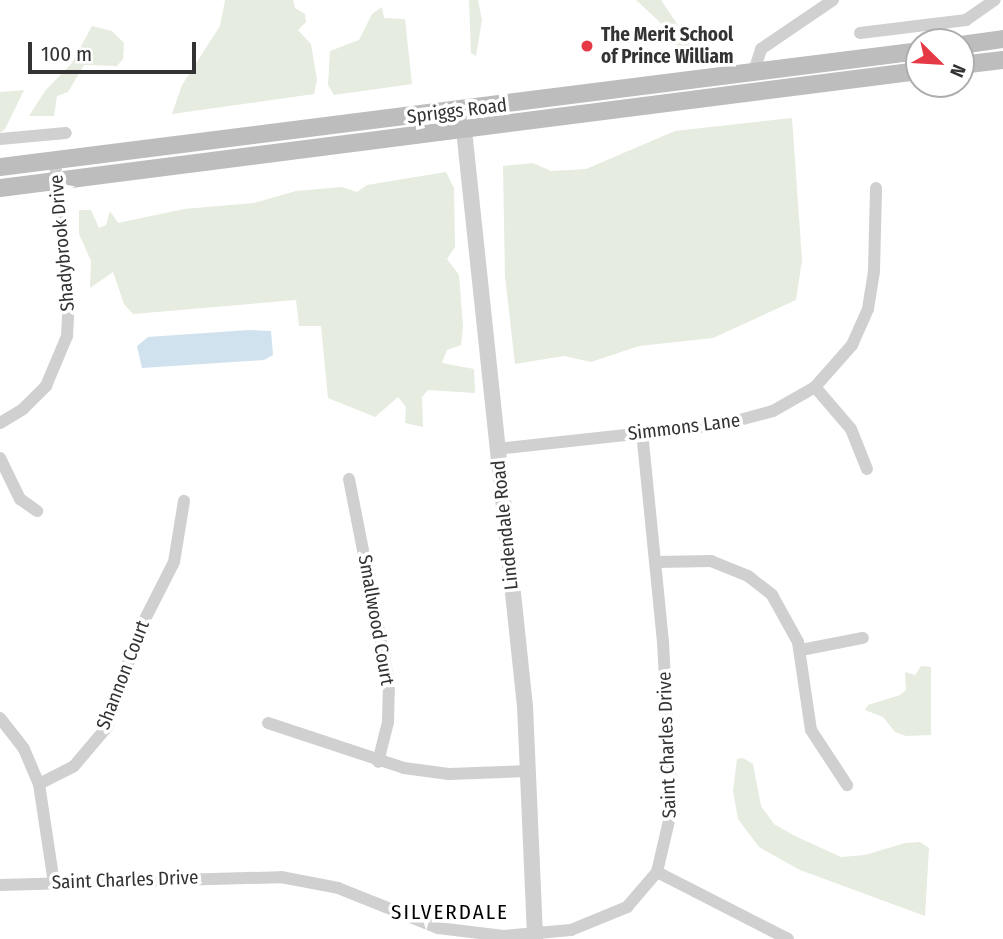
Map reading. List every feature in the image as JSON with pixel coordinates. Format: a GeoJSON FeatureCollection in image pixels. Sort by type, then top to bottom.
{"type":"FeatureCollection","features":[{"type":"Feature","properties":{"kind":"main road"},"geometry":{"type":"LineString","coordinates":[[975,43],[1003,39]]}},
{"type":"Feature","properties":{"kind":"main road","name":"Spriggs Road"},"geometry":{"type":"LineString","coordinates":[[0,167],[462,111],[905,53]]}},
{"type":"Feature","properties":{"kind":"main road"},"geometry":{"type":"LineString","coordinates":[[975,63],[1003,60]]}},
{"type":"Feature","properties":{"kind":"main road","name":"Spriggs Road"},"geometry":{"type":"LineString","coordinates":[[0,188],[464,132],[905,73]]}},
{"type":"Feature","properties":{"kind":"street"},"geometry":{"type":"LineString","coordinates":[[753,74],[761,49],[833,0]]}},
{"type":"Feature","properties":{"kind":"street"},"geometry":{"type":"LineString","coordinates":[[860,33],[966,20],[995,0]]}},
{"type":"Feature","properties":{"kind":"street","name":"Lindendale Road"},"geometry":{"type":"LineString","coordinates":[[462,111],[528,771],[535,937]]}},
{"type":"Feature","properties":{"kind":"street"},"geometry":{"type":"LineString","coordinates":[[0,139],[66,133]]}},
{"type":"Feature","properties":{"kind":"street","name":"Shadybrook Drive"},"geometry":{"type":"LineString","coordinates":[[0,423],[23,409],[46,386],[67,335],[69,298],[55,161]]}},
{"type":"Feature","properties":{"kind":"street","name":"Simmons Lane"},"geometry":{"type":"LineString","coordinates":[[496,449],[748,420],[815,387],[852,345],[867,309],[874,271],[876,188]]}},
{"type":"Feature","properties":{"kind":"street"},"geometry":{"type":"LineString","coordinates":[[815,387],[851,429],[867,469]]}},
{"type":"Feature","properties":{"kind":"street","name":"Saint Charles Drive"},"geometry":{"type":"LineString","coordinates":[[0,885],[281,877],[338,888],[438,928],[470,934],[535,937],[607,919],[642,894],[657,872],[672,808],[656,562],[642,433]]}},
{"type":"Feature","properties":{"kind":"street"},"geometry":{"type":"LineString","coordinates":[[0,458],[20,499],[37,511]]}},
{"type":"Feature","properties":{"kind":"street","name":"Smallwood Court"},"geometry":{"type":"LineString","coordinates":[[349,479],[389,682],[388,722],[378,762]]}},
{"type":"Feature","properties":{"kind":"street","name":"Shannon Court"},"geometry":{"type":"LineString","coordinates":[[39,783],[74,766],[107,727],[139,631],[174,562],[184,501]]}},
{"type":"Feature","properties":{"kind":"street"},"geometry":{"type":"LineString","coordinates":[[656,562],[695,558],[748,576],[784,611],[801,650],[802,692],[811,730],[847,785]]}},
{"type":"Feature","properties":{"kind":"street"},"geometry":{"type":"LineString","coordinates":[[801,650],[863,638]]}},
{"type":"Feature","properties":{"kind":"street"},"geometry":{"type":"LineString","coordinates":[[0,718],[24,749],[39,783],[54,883]]}},
{"type":"Feature","properties":{"kind":"street"},"geometry":{"type":"LineString","coordinates":[[268,723],[378,762],[449,774],[528,771]]}},
{"type":"Feature","properties":{"kind":"street"},"geometry":{"type":"LineString","coordinates":[[657,872],[788,939]]}},
{"type":"Feature","properties":{"kind":"shaded area"},"geometry":{"type":"Polygon","coordinates":[[[225,0],[293,0],[295,8],[305,14],[306,22],[298,30],[311,44],[317,80],[314,94],[172,114],[182,85],[220,26],[225,0]]]}},
{"type":"Feature","properties":{"kind":"shaded area"},"geometry":{"type":"Polygon","coordinates":[[[469,0],[478,0],[482,20],[476,56],[471,53],[469,0]]]}},
{"type":"Feature","properties":{"kind":"shaded area"},"geometry":{"type":"Polygon","coordinates":[[[636,0],[661,0],[700,58],[691,66],[663,25],[636,0]]]}},
{"type":"Feature","properties":{"kind":"shaded area"},"geometry":{"type":"Polygon","coordinates":[[[382,7],[384,18],[405,19],[412,84],[334,95],[328,85],[330,51],[359,40],[372,14],[382,7]]]}},
{"type":"Feature","properties":{"kind":"shaded area"},"geometry":{"type":"Polygon","coordinates":[[[92,26],[112,31],[124,43],[123,59],[117,66],[84,65],[68,92],[57,96],[54,116],[29,116],[45,91],[72,63],[92,26]]]}},
{"type":"Feature","properties":{"kind":"shaded area"},"geometry":{"type":"Polygon","coordinates":[[[24,90],[5,129],[0,133],[0,92],[24,90]]]}},
{"type":"Feature","properties":{"kind":"shaded area"},"geometry":{"type":"Polygon","coordinates":[[[792,118],[802,260],[796,300],[713,338],[639,346],[591,362],[564,356],[515,364],[505,276],[503,166],[533,163],[551,171],[586,169],[675,131],[792,118]]]}},
{"type":"Feature","properties":{"kind":"shaded area"},"geometry":{"type":"Polygon","coordinates":[[[446,172],[454,188],[455,247],[447,259],[459,275],[463,326],[461,345],[447,350],[442,363],[474,369],[475,393],[428,390],[422,397],[423,427],[405,423],[406,407],[398,397],[375,417],[328,398],[321,326],[299,326],[296,300],[133,314],[124,304],[113,272],[90,288],[91,261],[79,234],[79,210],[91,210],[99,228],[106,225],[110,211],[118,223],[184,209],[254,203],[296,191],[342,187],[357,192],[367,185],[446,172]]]}},
{"type":"Feature","properties":{"kind":"shaded area"},"geometry":{"type":"Polygon","coordinates":[[[921,666],[931,667],[931,735],[906,736],[895,732],[883,717],[865,710],[868,705],[900,695],[906,690],[905,672],[915,675],[921,666]]]}},
{"type":"Feature","properties":{"kind":"shaded area"},"geometry":{"type":"Polygon","coordinates":[[[743,758],[753,764],[761,806],[774,824],[795,836],[841,857],[865,855],[905,843],[920,842],[929,848],[925,916],[800,870],[759,847],[738,819],[733,791],[737,759],[743,758]]]}},
{"type":"Feature","properties":{"kind":"water"},"geometry":{"type":"Polygon","coordinates":[[[271,331],[273,355],[264,360],[142,368],[137,346],[148,337],[271,331]]]}},
{"type":"Feature","properties":{"kind":"place","name":"The Merit School of Prince William"},"geometry":{"type":"Point","coordinates":[587,46]}},
{"type":"Feature","properties":{"kind":"district","name":"SILVERDALE"},"geometry":{"type":"Point","coordinates":[450,912]}}]}
